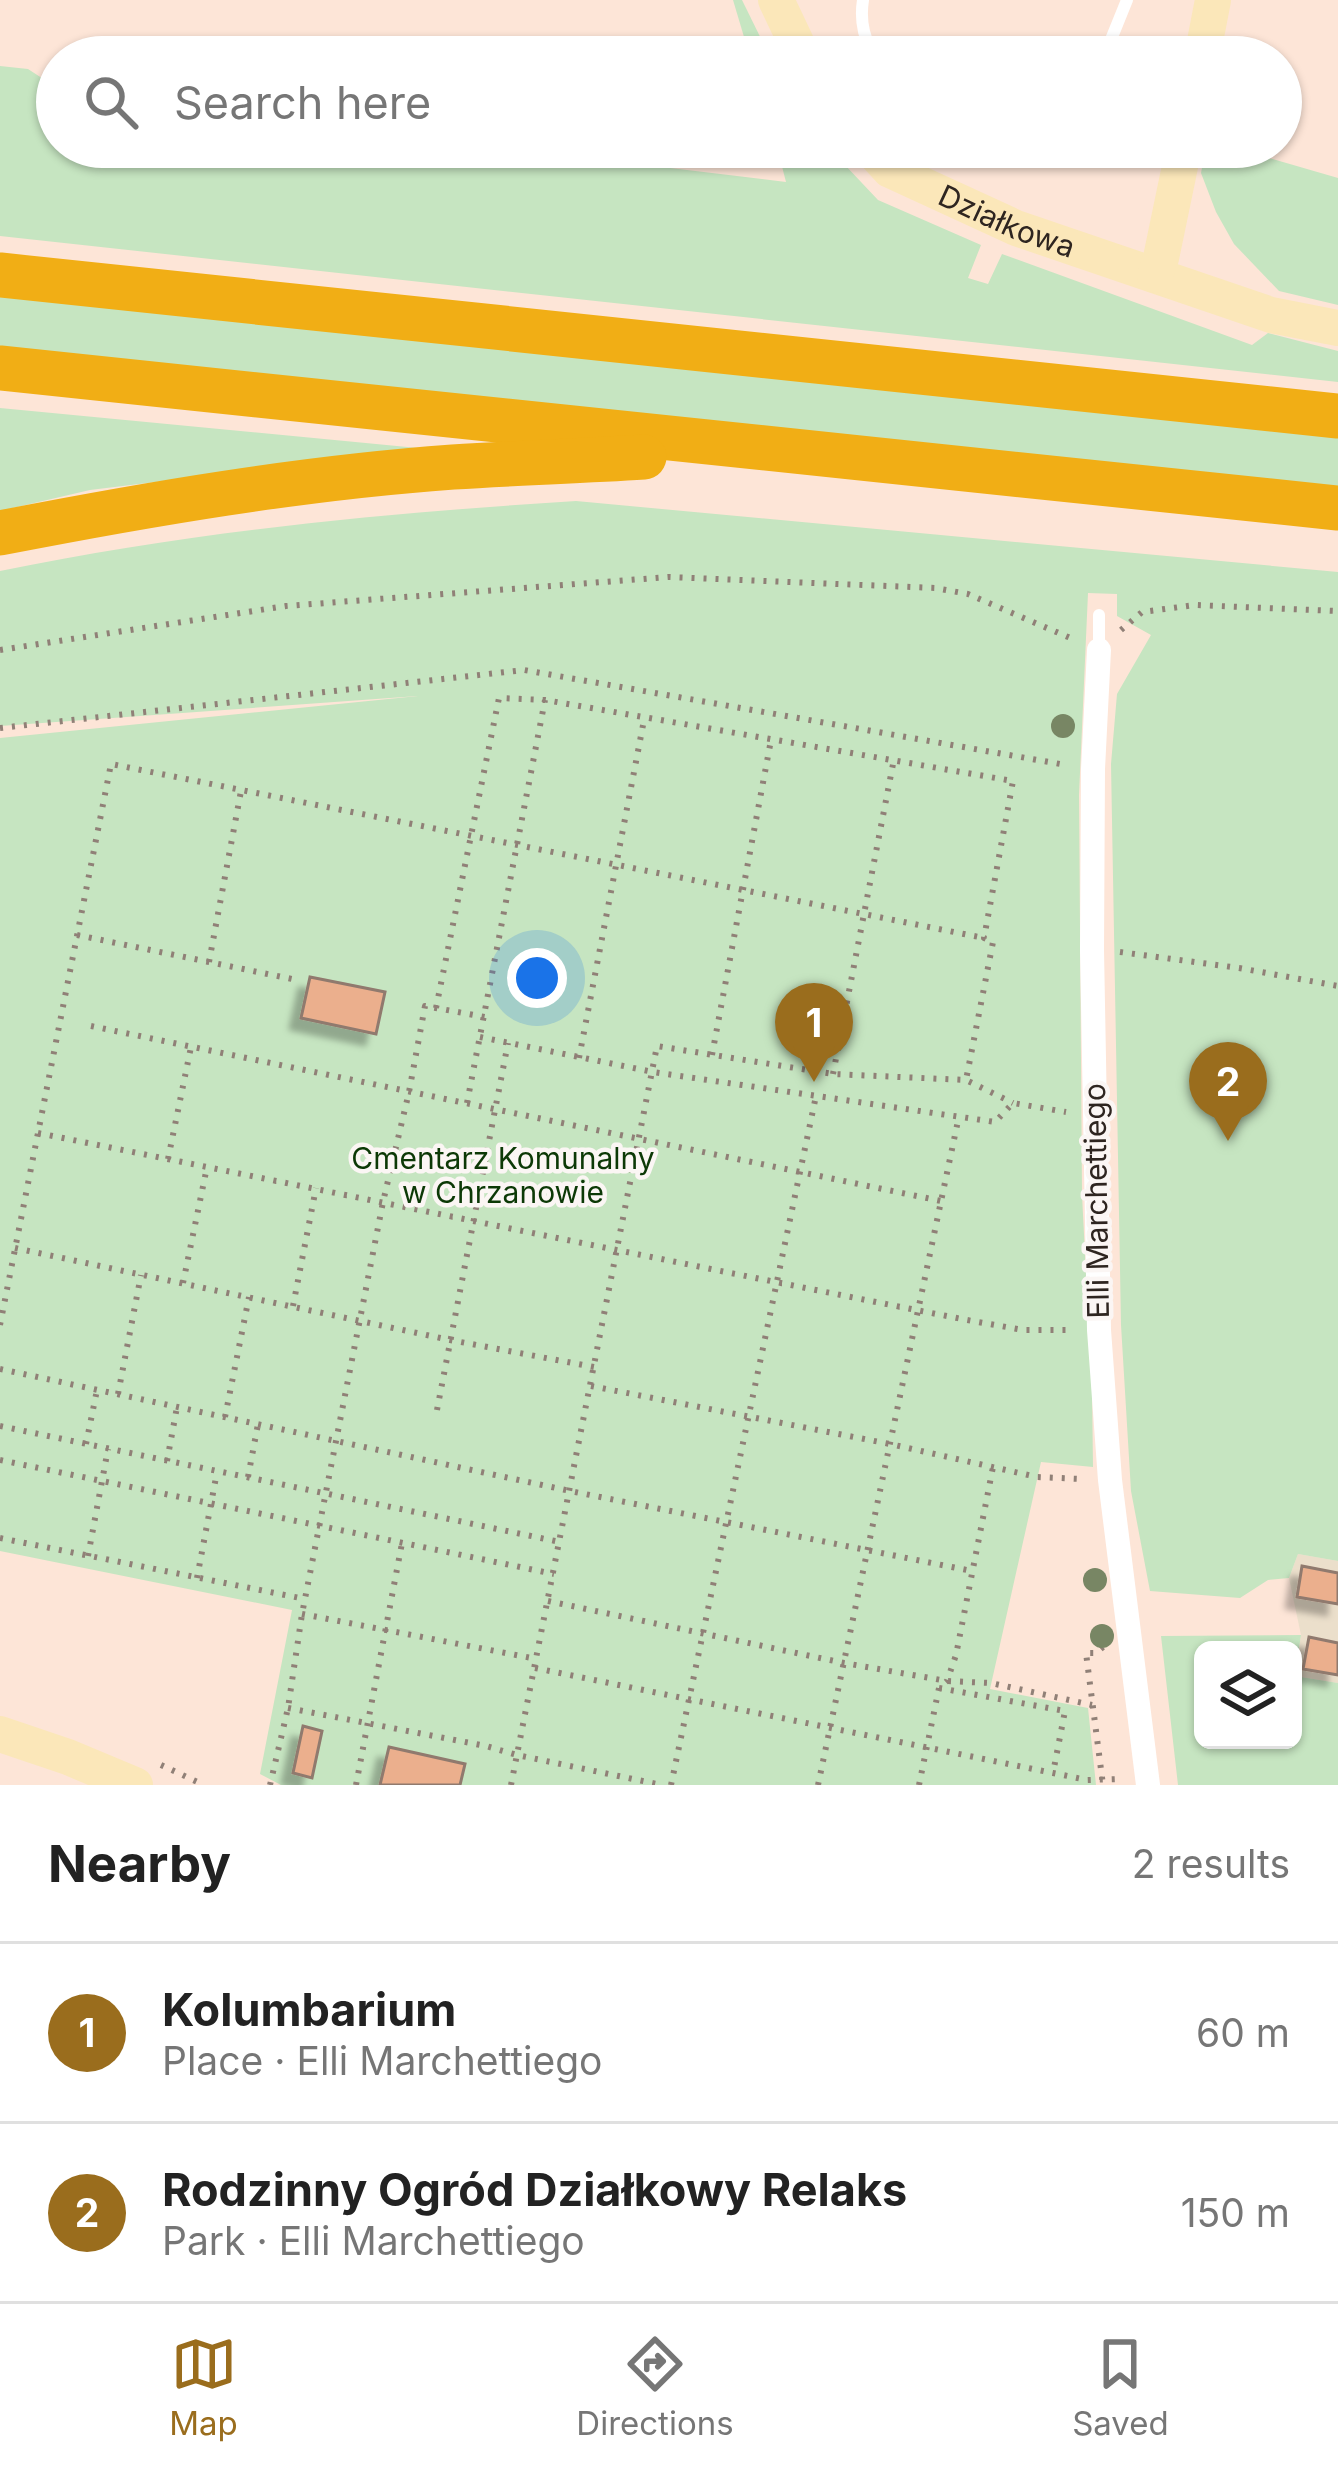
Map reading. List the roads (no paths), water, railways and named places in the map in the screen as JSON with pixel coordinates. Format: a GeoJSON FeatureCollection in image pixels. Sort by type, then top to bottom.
{"type":"FeatureCollection","features":[{"type":"Feature","properties":{"kind":"highway"},"geometry":{"type":"LineString","coordinates":[[0,275],[1338,416]]}},
{"type":"Feature","properties":{"kind":"highway"},"geometry":{"type":"LineString","coordinates":[[0,368],[1338,508]]}},
{"type":"Feature","properties":{"kind":"highway"},"geometry":{"type":"LineString","coordinates":[[0,533],[266,488],[404,472],[785,450]]}},
{"type":"Feature","properties":{"kind":"street"},"geometry":{"type":"LineString","coordinates":[[776,0],[793,36]]}},
{"type":"Feature","properties":{"kind":"street"},"geometry":{"type":"LineString","coordinates":[[1206,36],[1213,0]]}},
{"type":"Feature","properties":{"kind":"street","name":"Działkowa"},"geometry":{"type":"LineString","coordinates":[[888,168],[1016,228],[1271,315],[1338,328]]}},
{"type":"Feature","properties":{"kind":"street"},"geometry":{"type":"LineString","coordinates":[[1155,275],[1180,168]]}},
{"type":"Feature","properties":{"kind":"street","name":"Elli Marchettiego"},"geometry":{"type":"LineString","coordinates":[[1099,650],[1092,950],[1099,1330],[1110,1480],[1147,1781]]}},
{"type":"Feature","properties":{"kind":"street"},"geometry":{"type":"LineString","coordinates":[[0,1734],[135,1785]]}},
{"type":"Feature","properties":{"kind":"lane"},"geometry":{"type":"LineString","coordinates":[[863,0],[866,36]]}},
{"type":"Feature","properties":{"kind":"lane"},"geometry":{"type":"LineString","coordinates":[[1112,36],[1126,0]]}},
{"type":"Feature","properties":{"kind":"lane","name":"Elli Marchettiego"},"geometry":{"type":"LineString","coordinates":[[1099,615],[1099,650]]}},
{"type":"Feature","properties":{"kind":"place","name":"Kolumbarium"},"geometry":{"type":"Point","coordinates":[814,1082]}},
{"type":"Feature","properties":{"kind":"place","name":"Rodzinny Ogród Działkowy Relaks"},"geometry":{"type":"Point","coordinates":[1228,1141]}},
{"type":"Feature","properties":{"kind":"park label","name":"Cmentarz Komunalny w Chrzanowie"},"geometry":{"type":"Point","coordinates":[503,1175]}}]}
